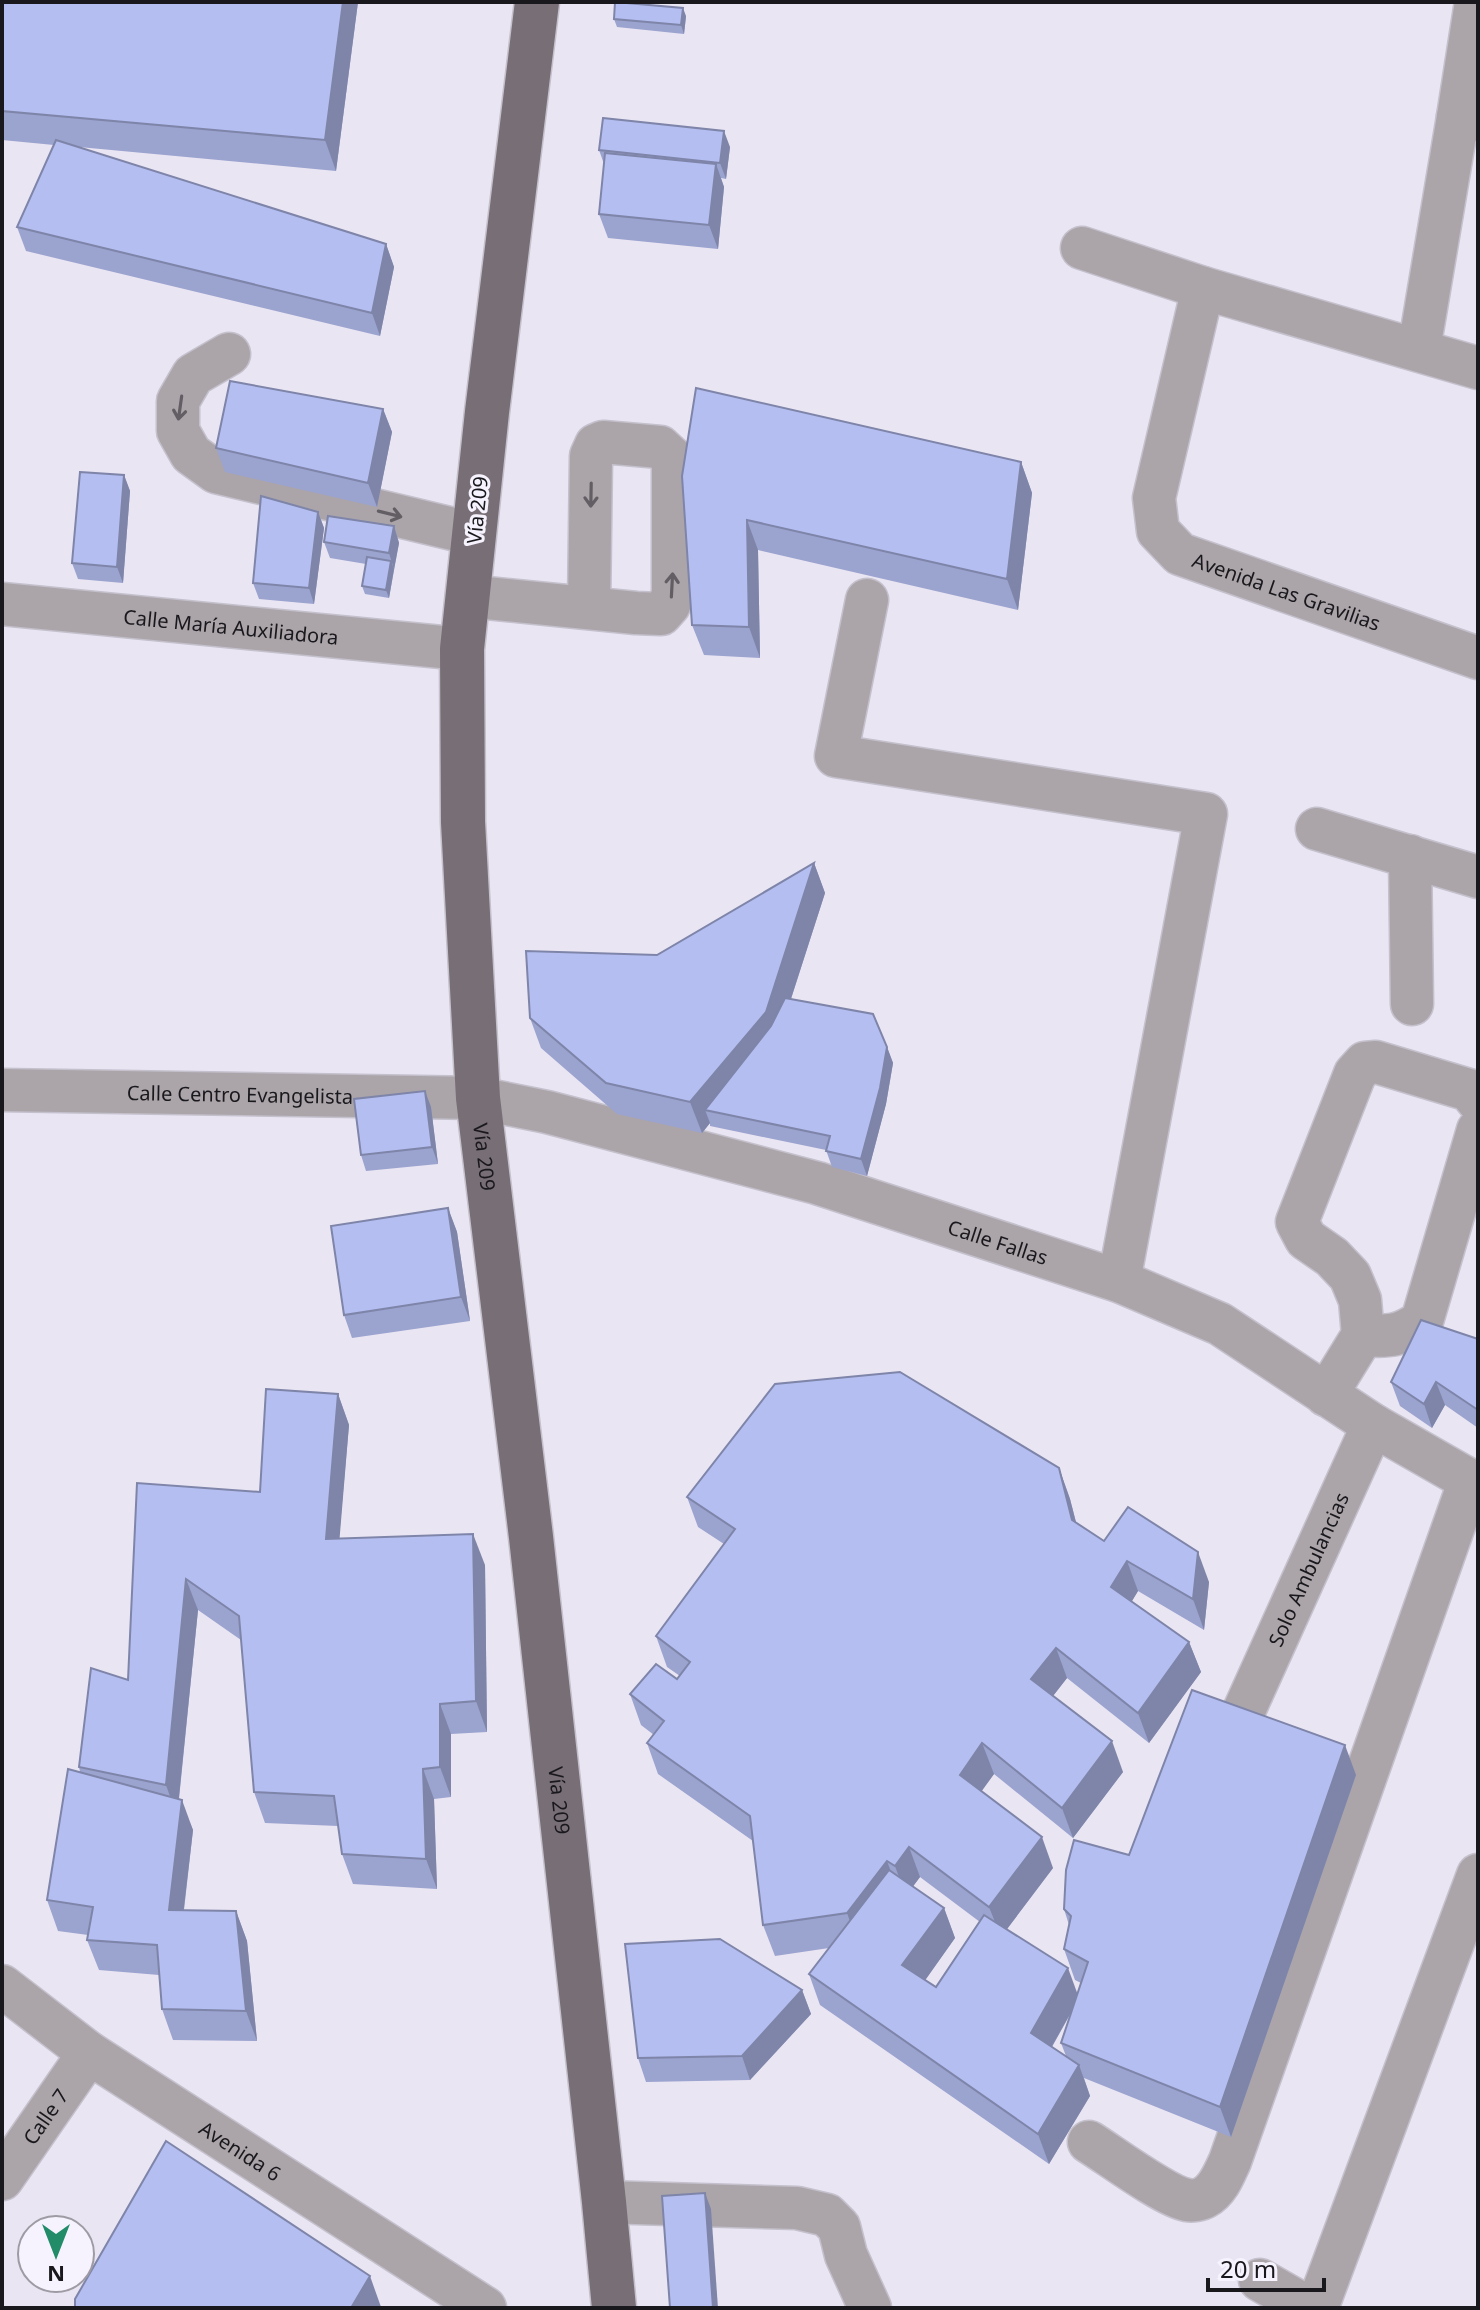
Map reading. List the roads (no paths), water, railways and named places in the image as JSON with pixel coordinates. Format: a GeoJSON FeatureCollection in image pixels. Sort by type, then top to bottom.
{"type":"FeatureCollection","features":[{"type":"Feature","properties":{"kind":"main road","name":"Vía 209"},"geometry":{"type":"LineString","coordinates":[[537,2],[487,412],[462,649],[463,822],[478,1098],[529,1521],[614,2308]]}},
{"type":"Feature","properties":{"kind":"street"},"geometry":{"type":"LineString","coordinates":[[1419,349],[1468,118],[1476,2]]}},
{"type":"Feature","properties":{"kind":"street"},"geometry":{"type":"LineString","coordinates":[[1082,248],[1203,288],[1478,368]]}},
{"type":"Feature","properties":{"kind":"street","name":"Avenida Las Gravilias"},"geometry":{"type":"LineString","coordinates":[[1203,288],[1154,498],[1158,531],[1180,554],[1478,658]]}},
{"type":"Feature","properties":{"kind":"street"},"geometry":{"type":"LineString","coordinates":[[229,354],[193,375],[178,401],[178,431],[191,454],[216,472],[474,534]]}},
{"type":"Feature","properties":{"kind":"street"},"geometry":{"type":"LineString","coordinates":[[467,596],[589,608]]}},
{"type":"Feature","properties":{"kind":"street"},"geometry":{"type":"LineString","coordinates":[[867,600],[836,756],[1206,814],[1119,1281]]}},
{"type":"Feature","properties":{"kind":"street","name":"Calle María Auxiliadora"},"geometry":{"type":"LineString","coordinates":[[2,604],[462,649]]}},
{"type":"Feature","properties":{"kind":"street"},"geometry":{"type":"LineString","coordinates":[[1317,829],[1478,877]]}},
{"type":"Feature","properties":{"kind":"street"},"geometry":{"type":"LineString","coordinates":[[1410,856],[1412,1004]]}},
{"type":"Feature","properties":{"kind":"street"},"geometry":{"type":"LineString","coordinates":[[1326,1395],[1363,1335],[1360,1300],[1350,1276],[1332,1257],[1306,1239],[1297,1222],[1355,1074],[1365,1063],[1376,1062],[1469,1090],[1478,1101]]}},
{"type":"Feature","properties":{"kind":"street","name":"Calle Centro Evangelista"},"geometry":{"type":"LineString","coordinates":[[2,1090],[478,1098]]}},
{"type":"Feature","properties":{"kind":"street","name":"Calle Fallas"},"geometry":{"type":"LineString","coordinates":[[478,1098],[547,1112],[817,1183],[1119,1281],[1220,1324],[1373,1425],[1474,1482]]}},
{"type":"Feature","properties":{"kind":"street"},"geometry":{"type":"LineString","coordinates":[[1363,1335],[1404,1333],[1422,1321],[1478,1130]]}},
{"type":"Feature","properties":{"kind":"street","name":"Solo Ambulancias"},"geometry":{"type":"LineString","coordinates":[[1242,1715],[1373,1425]]}},
{"type":"Feature","properties":{"kind":"street"},"geometry":{"type":"LineString","coordinates":[[1089,2142],[1171,2194],[1188,2200],[1203,2199],[1214,2191],[1221,2179],[1474,1482]]}},
{"type":"Feature","properties":{"kind":"street"},"geometry":{"type":"LineString","coordinates":[[1317,2308],[1478,1875]]}},
{"type":"Feature","properties":{"kind":"street","name":"Avenida 6"},"geometry":{"type":"LineString","coordinates":[[2,1986],[89,2053],[425,2291],[485,2308]]}},
{"type":"Feature","properties":{"kind":"street","name":"Calle 7"},"geometry":{"type":"LineString","coordinates":[[2,2179],[89,2053]]}},
{"type":"Feature","properties":{"kind":"street"},"geometry":{"type":"LineString","coordinates":[[604,2202],[797,2208],[827,2215],[839,2227],[846,2255],[870,2308]]}},
{"type":"Feature","properties":{"kind":"street"},"geometry":{"type":"LineString","coordinates":[[1260,2280],[1309,2308]]}}]}
